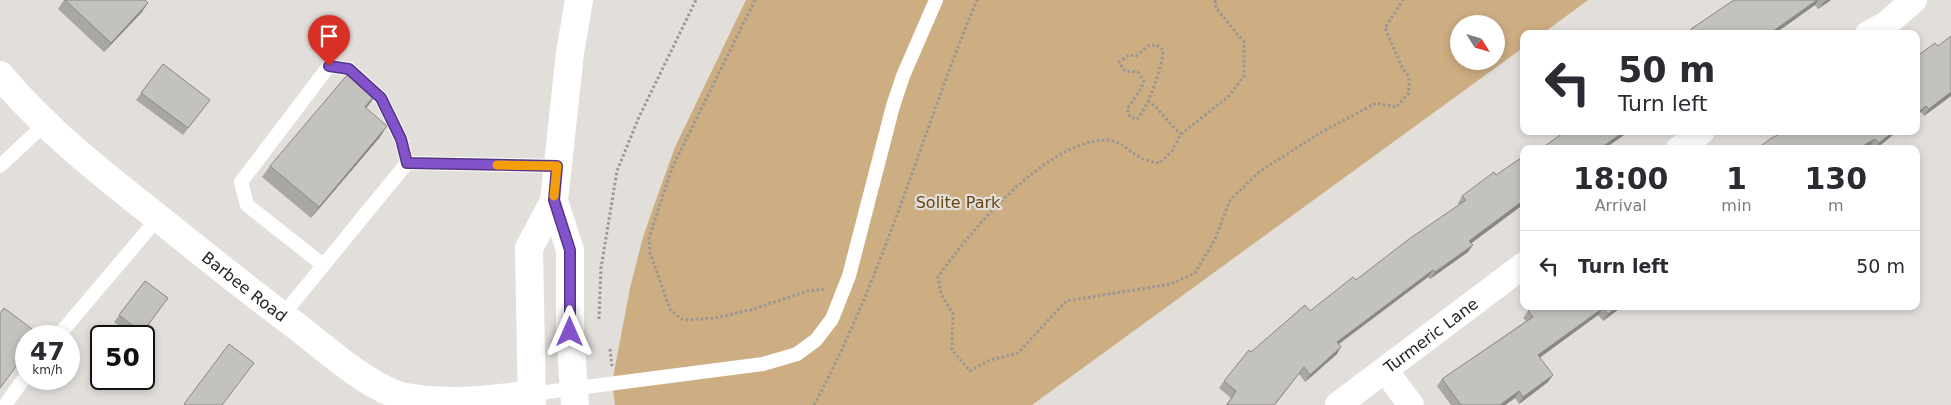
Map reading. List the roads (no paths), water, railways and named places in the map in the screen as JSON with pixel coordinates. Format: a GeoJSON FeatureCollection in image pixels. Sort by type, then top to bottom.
{"type":"FeatureCollection","features":[{"type":"Feature","properties":{"kind":"street"},"geometry":{"type":"LineString","coordinates":[[532,400],[529,248],[554,200],[570,52],[579,0]]}},
{"type":"Feature","properties":{"kind":"street"},"geometry":{"type":"LineString","coordinates":[[1876,30],[1885,25],[1914,0]]}},
{"type":"Feature","properties":{"kind":"street","name":"Barbee Road"},"geometry":{"type":"LineString","coordinates":[[0,75],[46,123],[87,160],[282,316],[366,378],[398,396],[440,403],[532,400]]}},
{"type":"Feature","properties":{"kind":"street"},"geometry":{"type":"LineString","coordinates":[[1683,145],[1697,135]]}},
{"type":"Feature","properties":{"kind":"street"},"geometry":{"type":"LineString","coordinates":[[554,200],[570,250],[574,397]]}},
{"type":"Feature","properties":{"kind":"street","name":"Turmeric Lane"},"geometry":{"type":"LineString","coordinates":[[1338,405],[1520,268]]}},
{"type":"Feature","properties":{"kind":"street"},"geometry":{"type":"LineString","coordinates":[[1385,370],[1410,405]]}},
{"type":"Feature","properties":{"kind":"lane"},"geometry":{"type":"LineString","coordinates":[[532,400],[574,397],[743,368],[790,356],[802,350],[822,333],[832,319],[850,276],[893,106],[903,76],[936,0]]}},
{"type":"Feature","properties":{"kind":"lane"},"geometry":{"type":"LineString","coordinates":[[323,266],[247,205],[241,182],[329,66],[349,69],[381,98],[401,139],[407,163]]}},
{"type":"Feature","properties":{"kind":"lane"},"geometry":{"type":"LineString","coordinates":[[0,166],[46,123]]}},
{"type":"Feature","properties":{"kind":"lane"},"geometry":{"type":"LineString","coordinates":[[407,163],[557,166]]}},
{"type":"Feature","properties":{"kind":"lane"},"geometry":{"type":"LineString","coordinates":[[282,316],[407,163]]}},
{"type":"Feature","properties":{"kind":"lane"},"geometry":{"type":"LineString","coordinates":[[67,325],[158,218]]}},
{"type":"Feature","properties":{"kind":"lane"},"geometry":{"type":"LineString","coordinates":[[5,405],[16,390]]}},
{"type":"Feature","properties":{"kind":"park label","name":"Solite Park"},"geometry":{"type":"Point","coordinates":[958,202]}}]}
